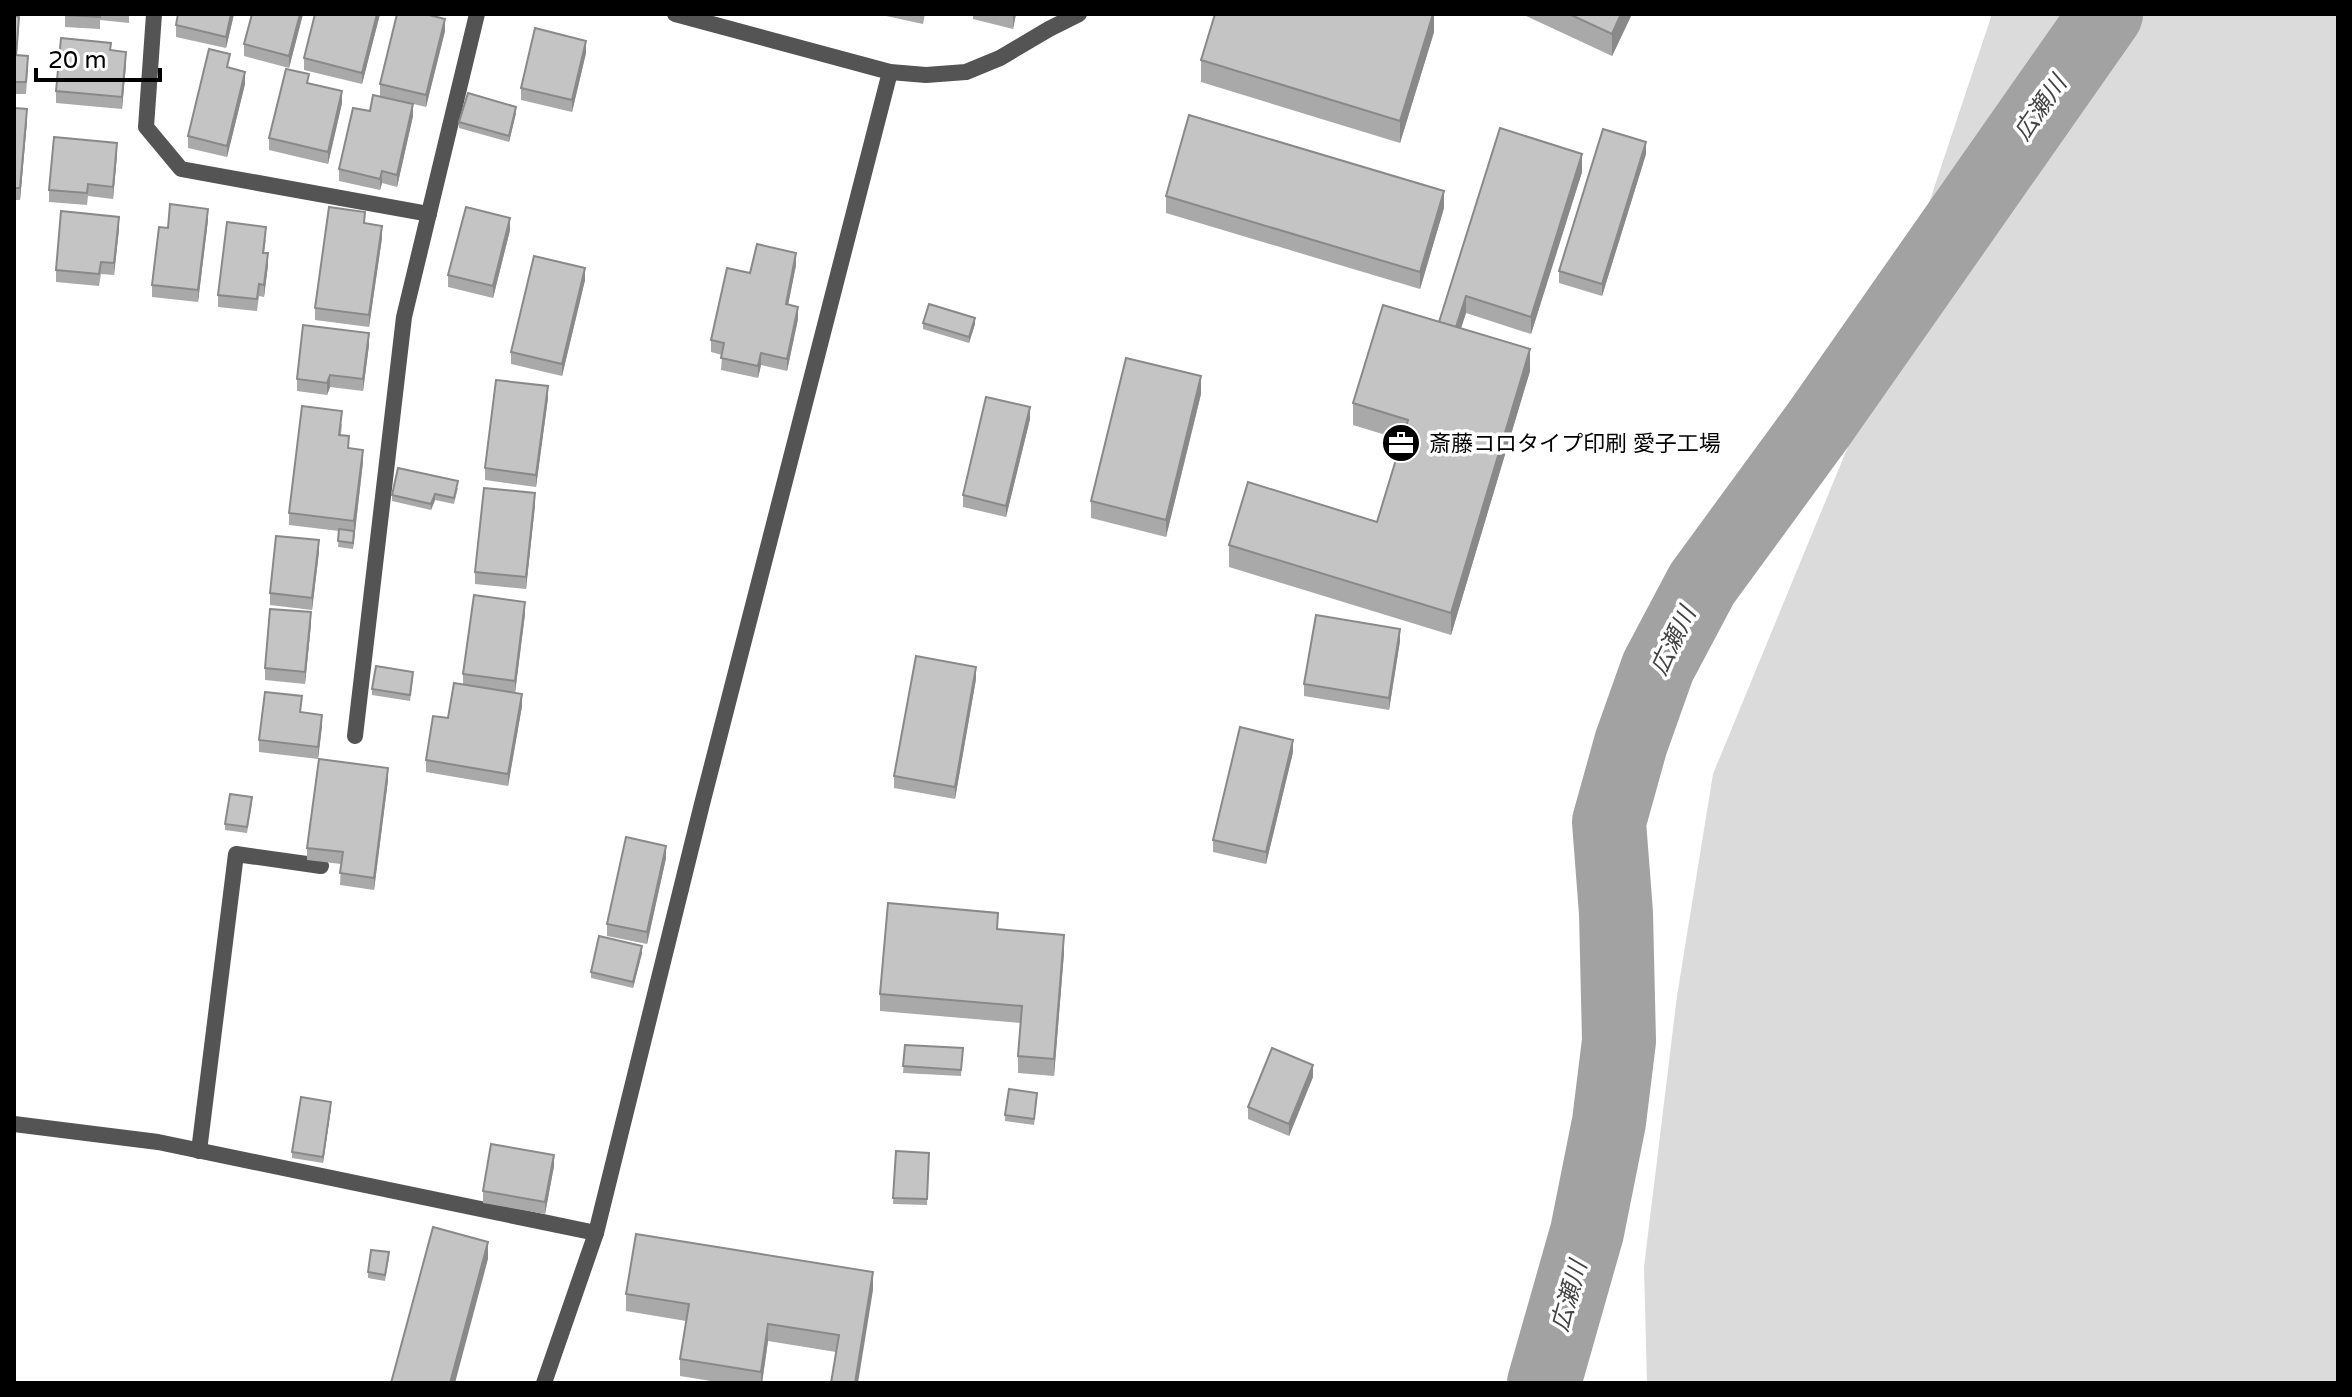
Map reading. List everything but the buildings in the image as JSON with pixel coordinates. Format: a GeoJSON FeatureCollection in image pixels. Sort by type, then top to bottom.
{"type":"FeatureCollection","features":[{"type":"Feature","properties":{"kind":"street"},"geometry":{"type":"LineString","coordinates":[[154,14],[146,127],[181,169],[429,214]]}},
{"type":"Feature","properties":{"kind":"street"},"geometry":{"type":"LineString","coordinates":[[355,736],[404,317],[477,14]]}},
{"type":"Feature","properties":{"kind":"street"},"geometry":{"type":"LineString","coordinates":[[675,14],[890,72],[926,75],[966,72],[1000,58],[1050,21],[1079,14]]}},
{"type":"Feature","properties":{"kind":"street"},"geometry":{"type":"LineString","coordinates":[[544,1383],[596,1233],[702,804],[890,72]]}},
{"type":"Feature","properties":{"kind":"street"},"geometry":{"type":"LineString","coordinates":[[199,1151],[236,854],[321,866]]}},
{"type":"Feature","properties":{"kind":"street"},"geometry":{"type":"LineString","coordinates":[[14,1124],[158,1142],[596,1233]]}},
{"type":"Feature","properties":{"kind":"shaded area"},"geometry":{"type":"Polygon","coordinates":[[[1992,14],[2338,14],[2338,1383],[1647,1383],[1644,1267],[1677,996],[1713,774],[1847,449],[1992,14]]]}},
{"type":"Feature","properties":{"kind":"waterway","name":"広瀬川"},"geometry":{"type":"LineString","coordinates":[[1544,1383],[1587,1232],[1609,1122],[1619,1041],[1616,913],[1609,822],[1631,743],[1658,667],[1702,584],[1819,424],[2106,14]]}},
{"type":"Feature","properties":{"kind":"place","name":"斎藤コロタイプ印刷 愛子工場"},"geometry":{"type":"Point","coordinates":[1401,443]}}]}
